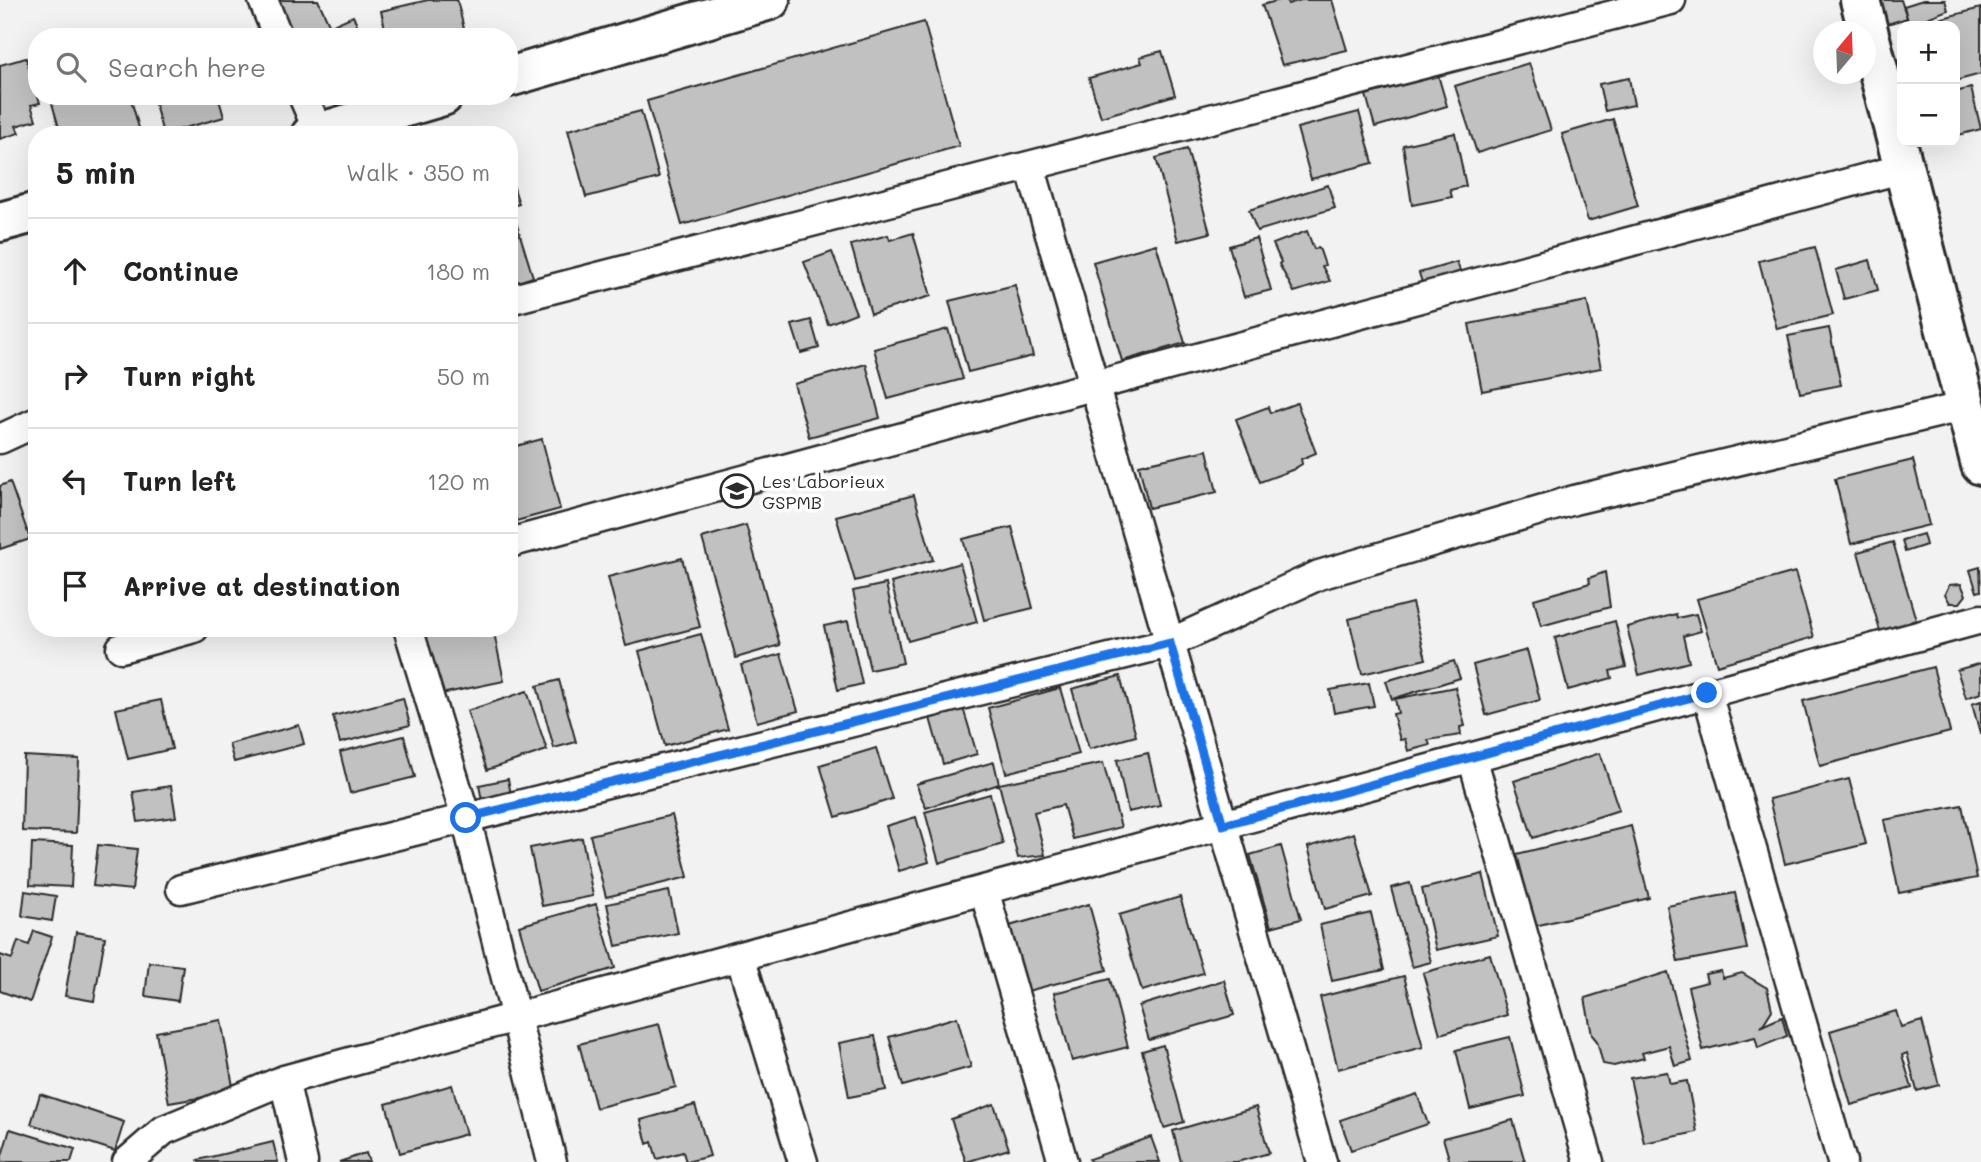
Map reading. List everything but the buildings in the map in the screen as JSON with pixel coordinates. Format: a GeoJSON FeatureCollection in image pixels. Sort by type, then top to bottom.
{"type":"FeatureCollection","features":[{"type":"Feature","properties":{"kind":"street"},"geometry":{"type":"LineString","coordinates":[[263,0],[274,28]]}},
{"type":"Feature","properties":{"kind":"street"},"geometry":{"type":"LineString","coordinates":[[518,74],[770,0]]}},
{"type":"Feature","properties":{"kind":"street"},"geometry":{"type":"LineString","coordinates":[[518,298],[1671,0]]}},
{"type":"Feature","properties":{"kind":"street"},"geometry":{"type":"LineString","coordinates":[[1860,0],[1981,466]]}},
{"type":"Feature","properties":{"kind":"street"},"geometry":{"type":"LineString","coordinates":[[306,105],[312,126]]}},
{"type":"Feature","properties":{"kind":"street"},"geometry":{"type":"LineString","coordinates":[[342,126],[413,105]]}},
{"type":"Feature","properties":{"kind":"street"},"geometry":{"type":"LineString","coordinates":[[1030,166],[1322,1162]]}},
{"type":"Feature","properties":{"kind":"street"},"geometry":{"type":"LineString","coordinates":[[518,541],[1904,168]]}},
{"type":"Feature","properties":{"kind":"street"},"geometry":{"type":"LineString","coordinates":[[0,222],[28,214]]}},
{"type":"Feature","properties":{"kind":"street"},"geometry":{"type":"LineString","coordinates":[[181,889],[1170,643],[1331,571],[1574,500],[1966,406]]}},
{"type":"Feature","properties":{"kind":"street"},"geometry":{"type":"LineString","coordinates":[[0,439],[28,426]]}},
{"type":"Feature","properties":{"kind":"street"},"geometry":{"type":"LineString","coordinates":[[127,1162],[164,1130],[284,1080],[1981,619]]}},
{"type":"Feature","properties":{"kind":"street"},"geometry":{"type":"LineString","coordinates":[[121,648],[161,637]]}},
{"type":"Feature","properties":{"kind":"street"},"geometry":{"type":"LineString","coordinates":[[411,637],[466,818],[552,1162]]}},
{"type":"Feature","properties":{"kind":"street"},"geometry":{"type":"LineString","coordinates":[[1707,693],[1842,1162]]}},
{"type":"Feature","properties":{"kind":"street"},"geometry":{"type":"LineString","coordinates":[[1472,757],[1589,1162]]}},
{"type":"Feature","properties":{"kind":"street"},"geometry":{"type":"LineString","coordinates":[[984,890],[1063,1162]]}},
{"type":"Feature","properties":{"kind":"street"},"geometry":{"type":"LineString","coordinates":[[740,956],[803,1162]]}},
{"type":"Feature","properties":{"kind":"street"},"geometry":{"type":"LineString","coordinates":[[284,1080],[303,1162]]}},
{"type":"Feature","properties":{"kind":"place","name":"Les Laborieux GSPMB"},"geometry":{"type":"Point","coordinates":[737,491]}},
{"type":"Feature","properties":{"kind":"route"},"geometry":{"type":"LineString","coordinates":[[466,818],[1170,643],[1223,825],[1707,693]]}}]}
